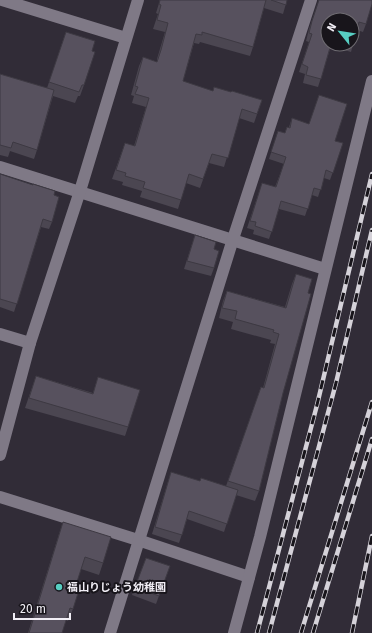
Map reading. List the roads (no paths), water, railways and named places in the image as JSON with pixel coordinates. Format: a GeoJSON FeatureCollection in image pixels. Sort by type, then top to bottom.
{"type":"FeatureCollection","features":[{"type":"Feature","properties":{"kind":"street"},"geometry":{"type":"LineString","coordinates":[[2,0],[126,38]]}},
{"type":"Feature","properties":{"kind":"street"},"geometry":{"type":"LineString","coordinates":[[0,456],[30,342],[80,191],[138,0]]}},
{"type":"Feature","properties":{"kind":"street"},"geometry":{"type":"LineString","coordinates":[[110,633],[233,239],[311,0]]}},
{"type":"Feature","properties":{"kind":"street"},"geometry":{"type":"LineString","coordinates":[[234,633],[264,522],[372,81]]}},
{"type":"Feature","properties":{"kind":"street"},"geometry":{"type":"LineString","coordinates":[[0,167],[325,269]]}},
{"type":"Feature","properties":{"kind":"street"},"geometry":{"type":"LineString","coordinates":[[0,334],[30,342]]}},
{"type":"Feature","properties":{"kind":"street"},"geometry":{"type":"LineString","coordinates":[[0,497],[138,540],[249,577]]}},
{"type":"Feature","properties":{"kind":"railway"},"geometry":{"type":"LineString","coordinates":[[257,633],[317,405],[372,174]]}},
{"type":"Feature","properties":{"kind":"railway"},"geometry":{"type":"LineString","coordinates":[[269,633],[336,383],[372,230]]}},
{"type":"Feature","properties":{"kind":"railway"},"geometry":{"type":"LineString","coordinates":[[301,633],[372,402]]}},
{"type":"Feature","properties":{"kind":"railway"},"geometry":{"type":"LineString","coordinates":[[313,633],[372,439]]}},
{"type":"Feature","properties":{"kind":"railway"},"geometry":{"type":"LineString","coordinates":[[352,633],[372,536]]}},
{"type":"Feature","properties":{"kind":"place","name":"福山りじょう幼稚園"},"geometry":{"type":"Point","coordinates":[59,587]}}]}
